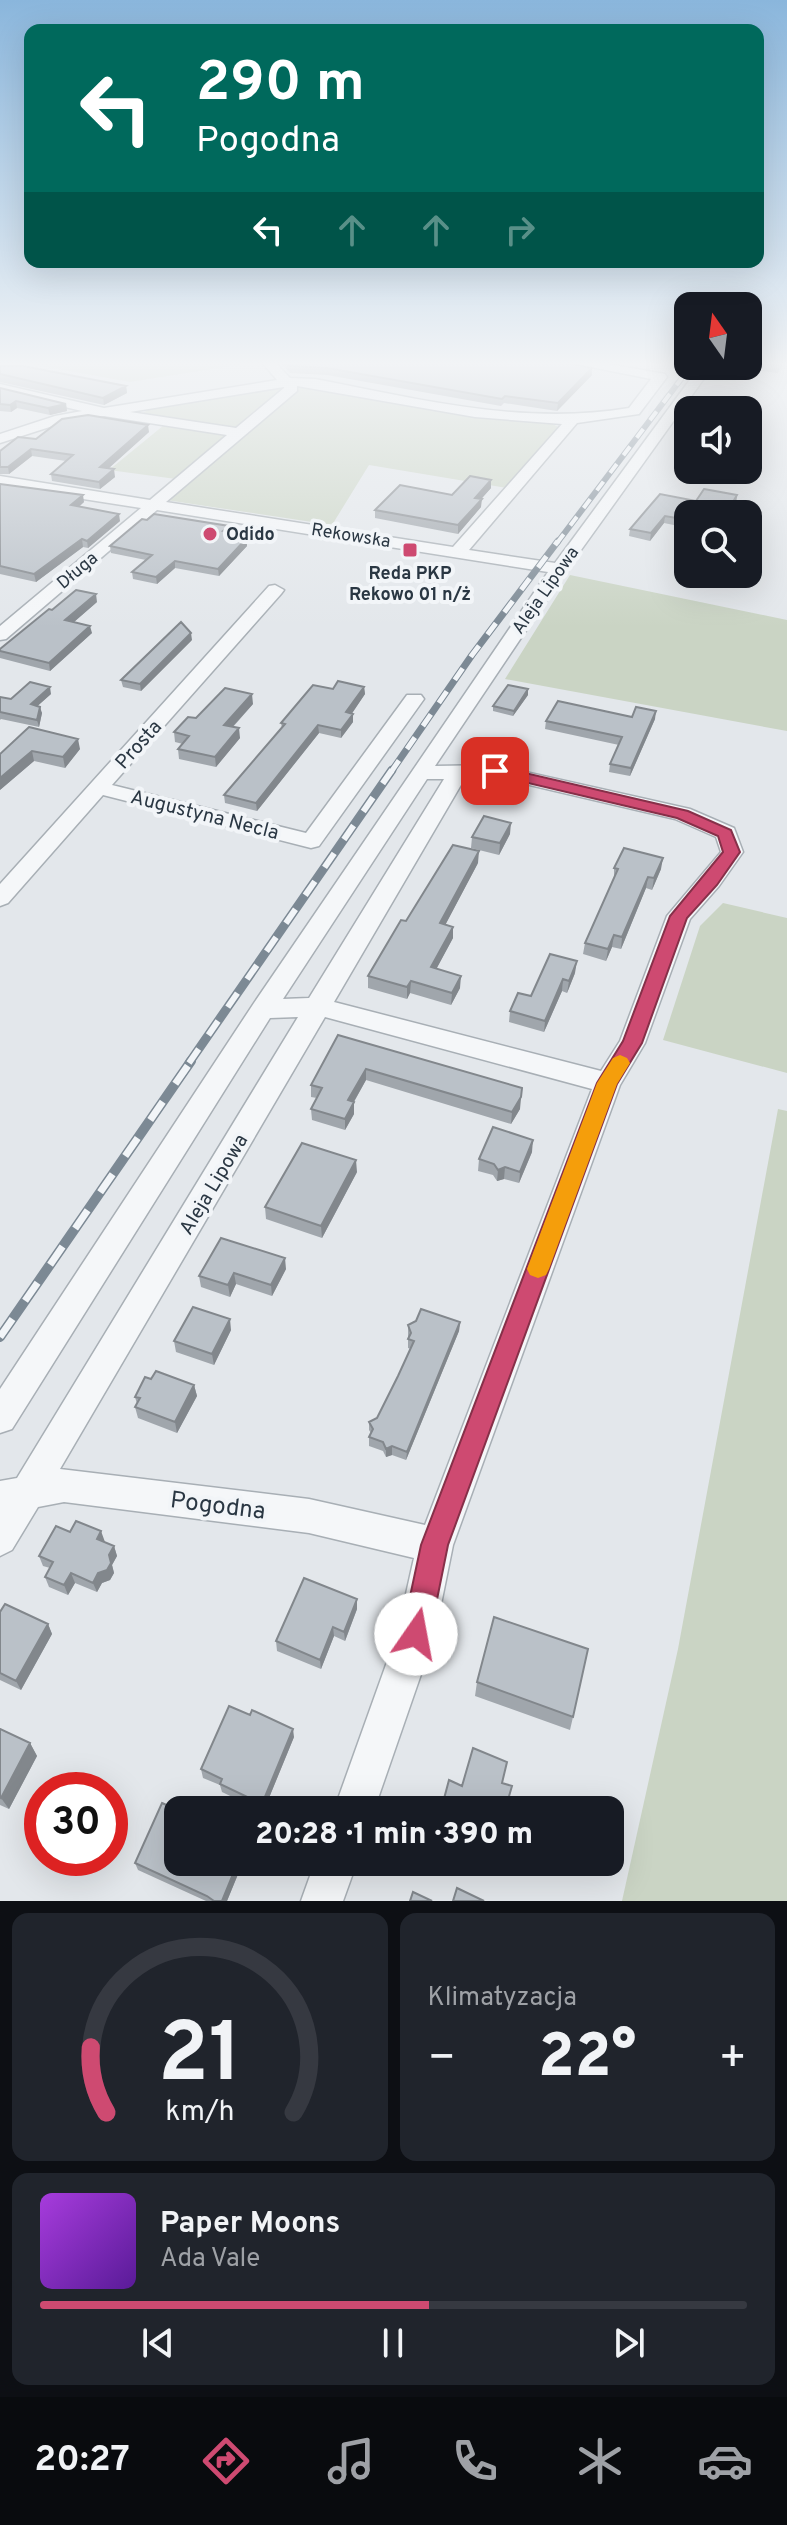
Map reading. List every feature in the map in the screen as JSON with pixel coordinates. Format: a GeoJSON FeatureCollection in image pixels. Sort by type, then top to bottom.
{"type":"FeatureCollection","features":[{"type":"Feature","properties":{"kind":"street","name":"Długa"},"geometry":{"type":"LineString","coordinates":[[0,635],[219,450]]}},
{"type":"Feature","properties":{"kind":"street"},"geometry":{"type":"LineString","coordinates":[[458,552],[547,450]]}},
{"type":"Feature","properties":{"kind":"street","name":"Aleja Lipowa"},"geometry":{"type":"LineString","coordinates":[[0,1418],[263,1009],[392,820],[420,773],[559,569],[646,450]]}},
{"type":"Feature","properties":{"kind":"street","name":"Rekowska"},"geometry":{"type":"LineString","coordinates":[[0,481],[559,569]]}},
{"type":"Feature","properties":{"kind":"street","name":"Prosta"},"geometry":{"type":"LineString","coordinates":[[0,898],[275,590]]}},
{"type":"Feature","properties":{"kind":"street","name":"Augustyna Necla"},"geometry":{"type":"LineString","coordinates":[[99,788],[311,841],[414,699]]}},
{"type":"Feature","properties":{"kind":"street"},"geometry":{"type":"LineString","coordinates":[[359,1796],[416,1634],[435,1545],[607,1083],[632,1043],[679,916],[732,852],[726,833],[682,814],[495,771],[420,773]]}},
{"type":"Feature","properties":{"kind":"street","name":"Aleja Lipowa"},"geometry":{"type":"LineString","coordinates":[[0,1538],[15,1495],[319,1007],[458,772]]}},
{"type":"Feature","properties":{"kind":"street"},"geometry":{"type":"LineString","coordinates":[[392,820],[424,828]]}},
{"type":"Feature","properties":{"kind":"street"},"geometry":{"type":"LineString","coordinates":[[263,1009],[319,1007],[607,1083]]}},
{"type":"Feature","properties":{"kind":"street","name":"Pogodna"},"geometry":{"type":"LineString","coordinates":[[15,1495],[64,1485],[279,1512],[435,1545]]}},
{"type":"Feature","properties":{"kind":"street"},"geometry":{"type":"LineString","coordinates":[[322,1901],[331,1876]]}},
{"type":"Feature","properties":{"kind":"green space"},"geometry":{"type":"Polygon","coordinates":[[[134,450],[211,450],[176,479],[109,470],[134,450]]]}},
{"type":"Feature","properties":{"kind":"green space"},"geometry":{"type":"Polygon","coordinates":[[[226,450],[543,450],[507,488],[369,465],[332,525],[166,500],[226,450]]]}},
{"type":"Feature","properties":{"kind":"green space"},"geometry":{"type":"Polygon","coordinates":[[[570,575],[787,620],[787,731],[505,679],[570,575]]]}},
{"type":"Feature","properties":{"kind":"green space"},"geometry":{"type":"Polygon","coordinates":[[[723,903],[787,918],[787,1073],[663,1040],[700,926],[723,903]]]}},
{"type":"Feature","properties":{"kind":"green space"},"geometry":{"type":"Polygon","coordinates":[[[778,1109],[787,1111],[787,1901],[622,1901],[678,1649],[778,1109]]]}},
{"type":"Feature","properties":{"kind":"building"},"geometry":{"type":"Polygon","coordinates":[[[30,450],[8,467],[0,467],[0,451],[30,450]]]}},
{"type":"Feature","properties":{"kind":"building"},"geometry":{"type":"Polygon","coordinates":[[[36,450],[120,450],[100,467],[114,469],[99,482],[51,474],[73,455],[36,450]]]}},
{"type":"Feature","properties":{"kind":"building"},"geometry":{"type":"Polygon","coordinates":[[[470,476],[491,480],[475,498],[482,499],[458,525],[375,510],[400,485],[452,495],[470,476]]]}},
{"type":"Feature","properties":{"kind":"building"},"geometry":{"type":"Polygon","coordinates":[[[0,484],[83,495],[71,505],[119,514],[87,541],[82,539],[34,574],[0,566],[0,484]]]}},
{"type":"Feature","properties":{"kind":"building"},"geometry":{"type":"Polygon","coordinates":[[[704,489],[737,495],[734,500],[697,500],[704,489]]]}},
{"type":"Feature","properties":{"kind":"building"},"geometry":{"type":"Polygon","coordinates":[[[660,494],[691,500],[674,500],[674,518],[665,516],[651,533],[630,529],[660,494]]]}},
{"type":"Feature","properties":{"kind":"building"},"geometry":{"type":"Polygon","coordinates":[[[154,514],[229,526],[223,531],[246,535],[243,538],[246,539],[218,569],[175,561],[156,577],[132,572],[152,555],[110,546],[142,519],[147,520],[154,514]]]}},
{"type":"Feature","properties":{"kind":"building"},"geometry":{"type":"Polygon","coordinates":[[[76,590],[96,594],[65,620],[90,626],[49,663],[0,651],[49,609],[52,610],[76,590]]]}},
{"type":"Feature","properties":{"kind":"building"},"geometry":{"type":"Polygon","coordinates":[[[181,622],[191,633],[140,684],[121,680],[181,622]]]}},
{"type":"Feature","properties":{"kind":"building"},"geometry":{"type":"Polygon","coordinates":[[[338,681],[364,687],[346,712],[353,714],[341,730],[318,725],[256,803],[224,795],[285,724],[281,723],[313,685],[333,689],[338,681]]]}},
{"type":"Feature","properties":{"kind":"building"},"geometry":{"type":"Polygon","coordinates":[[[30,682],[50,687],[31,704],[40,707],[37,720],[0,712],[0,697],[11,699],[30,682]]]}},
{"type":"Feature","properties":{"kind":"building"},"geometry":{"type":"Polygon","coordinates":[[[508,685],[528,689],[514,711],[493,706],[508,685]]]}},
{"type":"Feature","properties":{"kind":"building"},"geometry":{"type":"Polygon","coordinates":[[[225,688],[252,694],[224,725],[239,728],[215,757],[178,749],[189,736],[174,732],[188,717],[196,718],[225,688]]]}},
{"type":"Feature","properties":{"kind":"building"},"geometry":{"type":"Polygon","coordinates":[[[558,701],[632,717],[636,707],[656,711],[631,768],[610,764],[622,737],[546,721],[558,701]]]}},
{"type":"Feature","properties":{"kind":"building"},"geometry":{"type":"Polygon","coordinates":[[[29,727],[78,739],[63,757],[32,751],[0,778],[0,754],[29,727]]]}},
{"type":"Feature","properties":{"kind":"building"},"geometry":{"type":"Polygon","coordinates":[[[484,816],[511,823],[500,843],[472,837],[484,816]]]}},
{"type":"Feature","properties":{"kind":"building"},"geometry":{"type":"Polygon","coordinates":[[[453,845],[479,851],[440,923],[453,927],[431,967],[461,976],[452,993],[411,981],[407,987],[368,976],[401,920],[406,921],[453,845]]]}},
{"type":"Feature","properties":{"kind":"building"},"geometry":{"type":"Polygon","coordinates":[[[624,848],[663,858],[654,878],[648,877],[622,937],[614,935],[608,949],[585,943],[618,869],[614,868],[624,848]]]}},
{"type":"Feature","properties":{"kind":"building"},"geometry":{"type":"Polygon","coordinates":[[[550,954],[577,961],[569,981],[563,979],[545,1021],[510,1011],[518,993],[531,996],[550,954]]]}},
{"type":"Feature","properties":{"kind":"building"},"geometry":{"type":"Polygon","coordinates":[[[338,1035],[522,1088],[521,1097],[512,1112],[366,1069],[348,1100],[354,1102],[345,1119],[311,1109],[322,1088],[311,1085],[338,1035]]]}},
{"type":"Feature","properties":{"kind":"building"},"geometry":{"type":"Polygon","coordinates":[[[493,1127],[533,1140],[520,1172],[505,1167],[498,1170],[494,1164],[479,1159],[493,1127]]]}},
{"type":"Feature","properties":{"kind":"building"},"geometry":{"type":"Polygon","coordinates":[[[302,1143],[356,1160],[321,1226],[265,1207],[302,1143]]]}},
{"type":"Feature","properties":{"kind":"building"},"geometry":{"type":"Polygon","coordinates":[[[221,1238],[285,1258],[271,1285],[234,1273],[228,1285],[199,1276],[221,1238]]]}},
{"type":"Feature","properties":{"kind":"building"},"geometry":{"type":"Polygon","coordinates":[[[193,1307],[230,1319],[212,1354],[174,1341],[193,1307]]]}},
{"type":"Feature","properties":{"kind":"building"},"geometry":{"type":"Polygon","coordinates":[[[421,1309],[460,1322],[407,1452],[392,1446],[386,1449],[383,1442],[369,1437],[373,1429],[369,1422],[377,1418],[398,1376],[414,1341],[408,1339],[411,1333],[408,1325],[416,1321],[421,1309]]]}},
{"type":"Feature","properties":{"kind":"building"},"geometry":{"type":"Polygon","coordinates":[[[156,1371],[194,1385],[175,1422],[135,1407],[140,1398],[135,1397],[145,1377],[151,1379],[156,1371]]]}},
{"type":"Feature","properties":{"kind":"building"},"geometry":{"type":"Polygon","coordinates":[[[76,1521],[101,1531],[97,1539],[114,1546],[109,1555],[111,1563],[107,1570],[98,1573],[93,1583],[71,1573],[64,1585],[45,1577],[53,1562],[39,1556],[56,1526],[70,1532],[76,1521]]]}},
{"type":"Feature","properties":{"kind":"building"},"geometry":{"type":"Polygon","coordinates":[[[304,1578],[357,1599],[344,1632],[333,1627],[320,1660],[276,1641],[304,1578]]]}},
{"type":"Feature","properties":{"kind":"building"},"geometry":{"type":"Polygon","coordinates":[[[5,1604],[48,1624],[16,1681],[0,1673],[0,1612],[5,1604]]]}},
{"type":"Feature","properties":{"kind":"building"},"geometry":{"type":"Polygon","coordinates":[[[494,1617],[588,1649],[573,1717],[477,1682],[494,1617]]]}},
{"type":"Feature","properties":{"kind":"building"},"geometry":{"type":"Polygon","coordinates":[[[229,1706],[250,1715],[252,1710],[293,1729],[265,1796],[245,1796],[220,1784],[222,1779],[201,1769],[229,1706]]]}},
{"type":"Feature","properties":{"kind":"building"},"geometry":{"type":"Polygon","coordinates":[[[0,1729],[30,1743],[1,1798],[0,1797],[0,1729]]]}},
{"type":"Feature","properties":{"kind":"building"},"geometry":{"type":"Polygon","coordinates":[[[473,1748],[507,1762],[502,1783],[512,1786],[509,1796],[445,1796],[449,1780],[462,1786],[473,1748]]]}},
{"type":"Feature","properties":{"kind":"building"},"geometry":{"type":"Polygon","coordinates":[[[162,1803],[164,1876],[232,1876],[222,1901],[214,1901],[135,1863],[162,1803]]]}},
{"type":"Feature","properties":{"kind":"building"},"geometry":{"type":"Polygon","coordinates":[[[457,1888],[484,1901],[453,1901],[457,1888]]]}},
{"type":"Feature","properties":{"kind":"building"},"geometry":{"type":"Polygon","coordinates":[[[413,1892],[432,1901],[410,1901],[413,1892]]]}},
{"type":"Feature","properties":{"kind":"railway"},"geometry":{"type":"LineString","coordinates":[[557,543],[628,450]]}},
{"type":"Feature","properties":{"kind":"railway"},"geometry":{"type":"LineString","coordinates":[[391,772],[472,655],[558,541]]}},
{"type":"Feature","properties":{"kind":"railway"},"geometry":{"type":"LineString","coordinates":[[189,1063],[392,770]]}},
{"type":"Feature","properties":{"kind":"railway"},"geometry":{"type":"LineString","coordinates":[[0,1337],[191,1061]]}},
{"type":"Feature","properties":{"kind":"slow traffic"},"geometry":{"type":"LineString","coordinates":[[538,1269],[607,1083],[620,1063]]}},
{"type":"Feature","properties":{"kind":"place","name":"Odido"},"geometry":{"type":"Point","coordinates":[210,534]}},
{"type":"Feature","properties":{"kind":"place","name":"Reda PKP Rekowo 01 n/ż"},"geometry":{"type":"Point","coordinates":[410,550]}},
{"type":"Feature","properties":{"kind":"route"},"geometry":{"type":"LineString","coordinates":[[416,1634],[435,1545],[607,1083],[632,1043],[679,916],[732,852],[726,833],[682,814],[495,771]]}}]}
